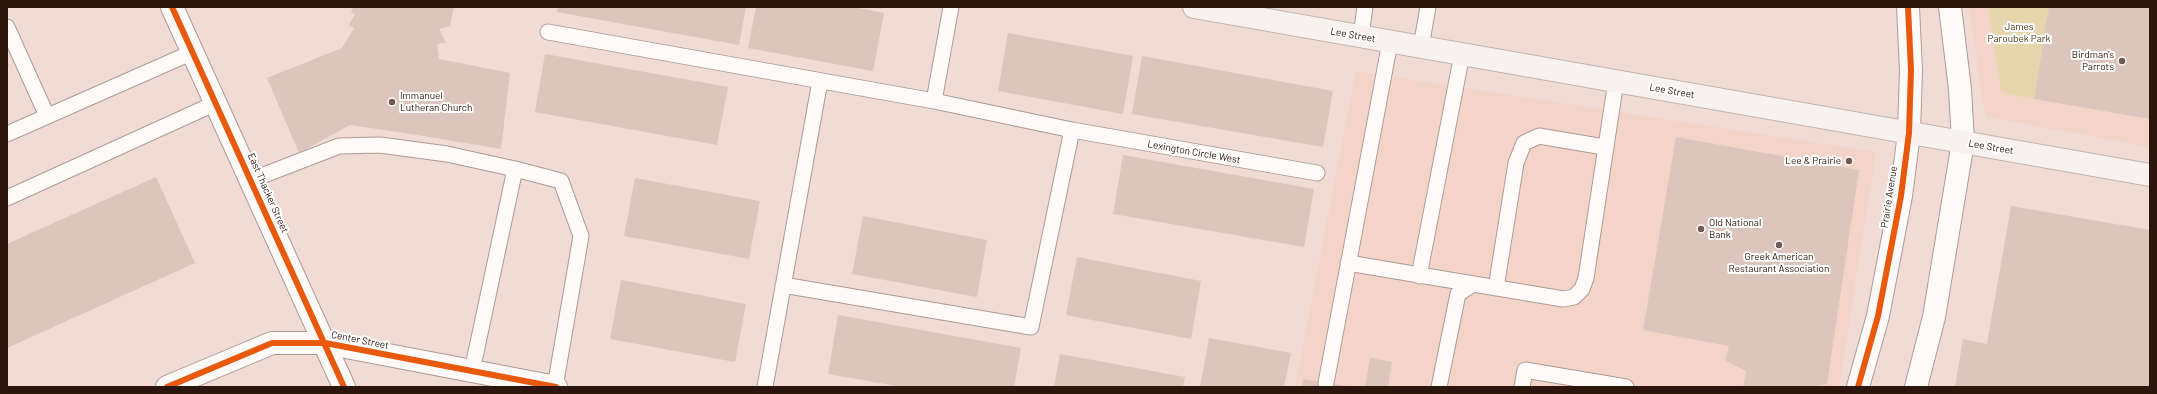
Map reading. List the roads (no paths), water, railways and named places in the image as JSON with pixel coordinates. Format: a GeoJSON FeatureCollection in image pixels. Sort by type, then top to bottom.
{"type":"FeatureCollection","features":[{"type":"Feature","properties":{"kind":"main road","name":"Lee Street"},"geometry":{"type":"LineString","coordinates":[[1194,7],[1237,11],[1390,42],[2150,175]]}},
{"type":"Feature","properties":{"kind":"street","name":"East Thacker Street"},"geometry":{"type":"LineString","coordinates":[[172,7],[344,387]]}},
{"type":"Feature","properties":{"kind":"street","name":"Prairie Avenue"},"geometry":{"type":"LineString","coordinates":[[1858,387],[1878,316],[1901,196],[1909,133],[1911,70],[1908,7]]}},
{"type":"Feature","properties":{"kind":"street"},"geometry":{"type":"LineString","coordinates":[[1916,387],[1934,317],[1963,142],[1960,89],[1950,7]]}},
{"type":"Feature","properties":{"kind":"street","name":"Center Street"},"geometry":{"type":"LineString","coordinates":[[167,387],[272,343],[325,343],[555,387]]}},
{"type":"Feature","properties":{"kind":"lane"},"geometry":{"type":"LineString","coordinates":[[934,101],[951,7]]}},
{"type":"Feature","properties":{"kind":"lane"},"geometry":{"type":"LineString","coordinates":[[1361,36],[1365,7]]}},
{"type":"Feature","properties":{"kind":"lane"},"geometry":{"type":"LineString","coordinates":[[1421,47],[1428,7]]}},
{"type":"Feature","properties":{"kind":"lane"},"geometry":{"type":"LineString","coordinates":[[7,27],[47,116]]}},
{"type":"Feature","properties":{"kind":"lane","name":"Lexington Circle West"},"geometry":{"type":"LineString","coordinates":[[548,32],[934,101],[1072,130],[1317,174]]}},
{"type":"Feature","properties":{"kind":"lane"},"geometry":{"type":"LineString","coordinates":[[1326,383],[1390,42]]}},
{"type":"Feature","properties":{"kind":"lane"},"geometry":{"type":"LineString","coordinates":[[7,134],[193,52]]}},
{"type":"Feature","properties":{"kind":"lane"},"geometry":{"type":"LineString","coordinates":[[1419,276],[1462,54]]}},
{"type":"Feature","properties":{"kind":"lane"},"geometry":{"type":"LineString","coordinates":[[765,387],[820,81]]}},
{"type":"Feature","properties":{"kind":"lane"},"geometry":{"type":"LineString","coordinates":[[1348,263],[1563,299],[1574,297],[1582,289],[1586,278],[1604,147],[1616,81]]}},
{"type":"Feature","properties":{"kind":"lane"},"geometry":{"type":"LineString","coordinates":[[7,198],[216,103]]}},
{"type":"Feature","properties":{"kind":"lane"},"geometry":{"type":"LineString","coordinates":[[783,285],[1031,328],[1072,130]]}},
{"type":"Feature","properties":{"kind":"lane"},"geometry":{"type":"LineString","coordinates":[[1496,288],[1516,163],[1524,143],[1539,136],[1604,147]]}},
{"type":"Feature","properties":{"kind":"lane"},"geometry":{"type":"LineString","coordinates":[[251,180],[339,146],[380,145],[440,153],[515,169],[561,181],[581,236],[555,387]]}},
{"type":"Feature","properties":{"kind":"lane"},"geometry":{"type":"LineString","coordinates":[[472,371],[515,169]]}},
{"type":"Feature","properties":{"kind":"lane"},"geometry":{"type":"LineString","coordinates":[[1439,387],[1458,294],[1473,284]]}},
{"type":"Feature","properties":{"kind":"lane"},"geometry":{"type":"LineString","coordinates":[[1522,387],[1525,370],[1626,387]]}},
{"type":"Feature","properties":{"kind":"place","name":"Birdman's Parrots"},"geometry":{"type":"Point","coordinates":[2122,61]}},
{"type":"Feature","properties":{"kind":"place","name":"Immanuel Lutheran Church"},"geometry":{"type":"Point","coordinates":[392,102]}},
{"type":"Feature","properties":{"kind":"place","name":"Lee & Prairie"},"geometry":{"type":"Point","coordinates":[1849,161]}},
{"type":"Feature","properties":{"kind":"place","name":"Old National Bank"},"geometry":{"type":"Point","coordinates":[1701,229]}},
{"type":"Feature","properties":{"kind":"place","name":"Greek American Restaurant Association"},"geometry":{"type":"Point","coordinates":[1779,245]}},
{"type":"Feature","properties":{"kind":"park label","name":"James Paroubek Park"},"geometry":{"type":"Point","coordinates":[2019,32]}}]}
